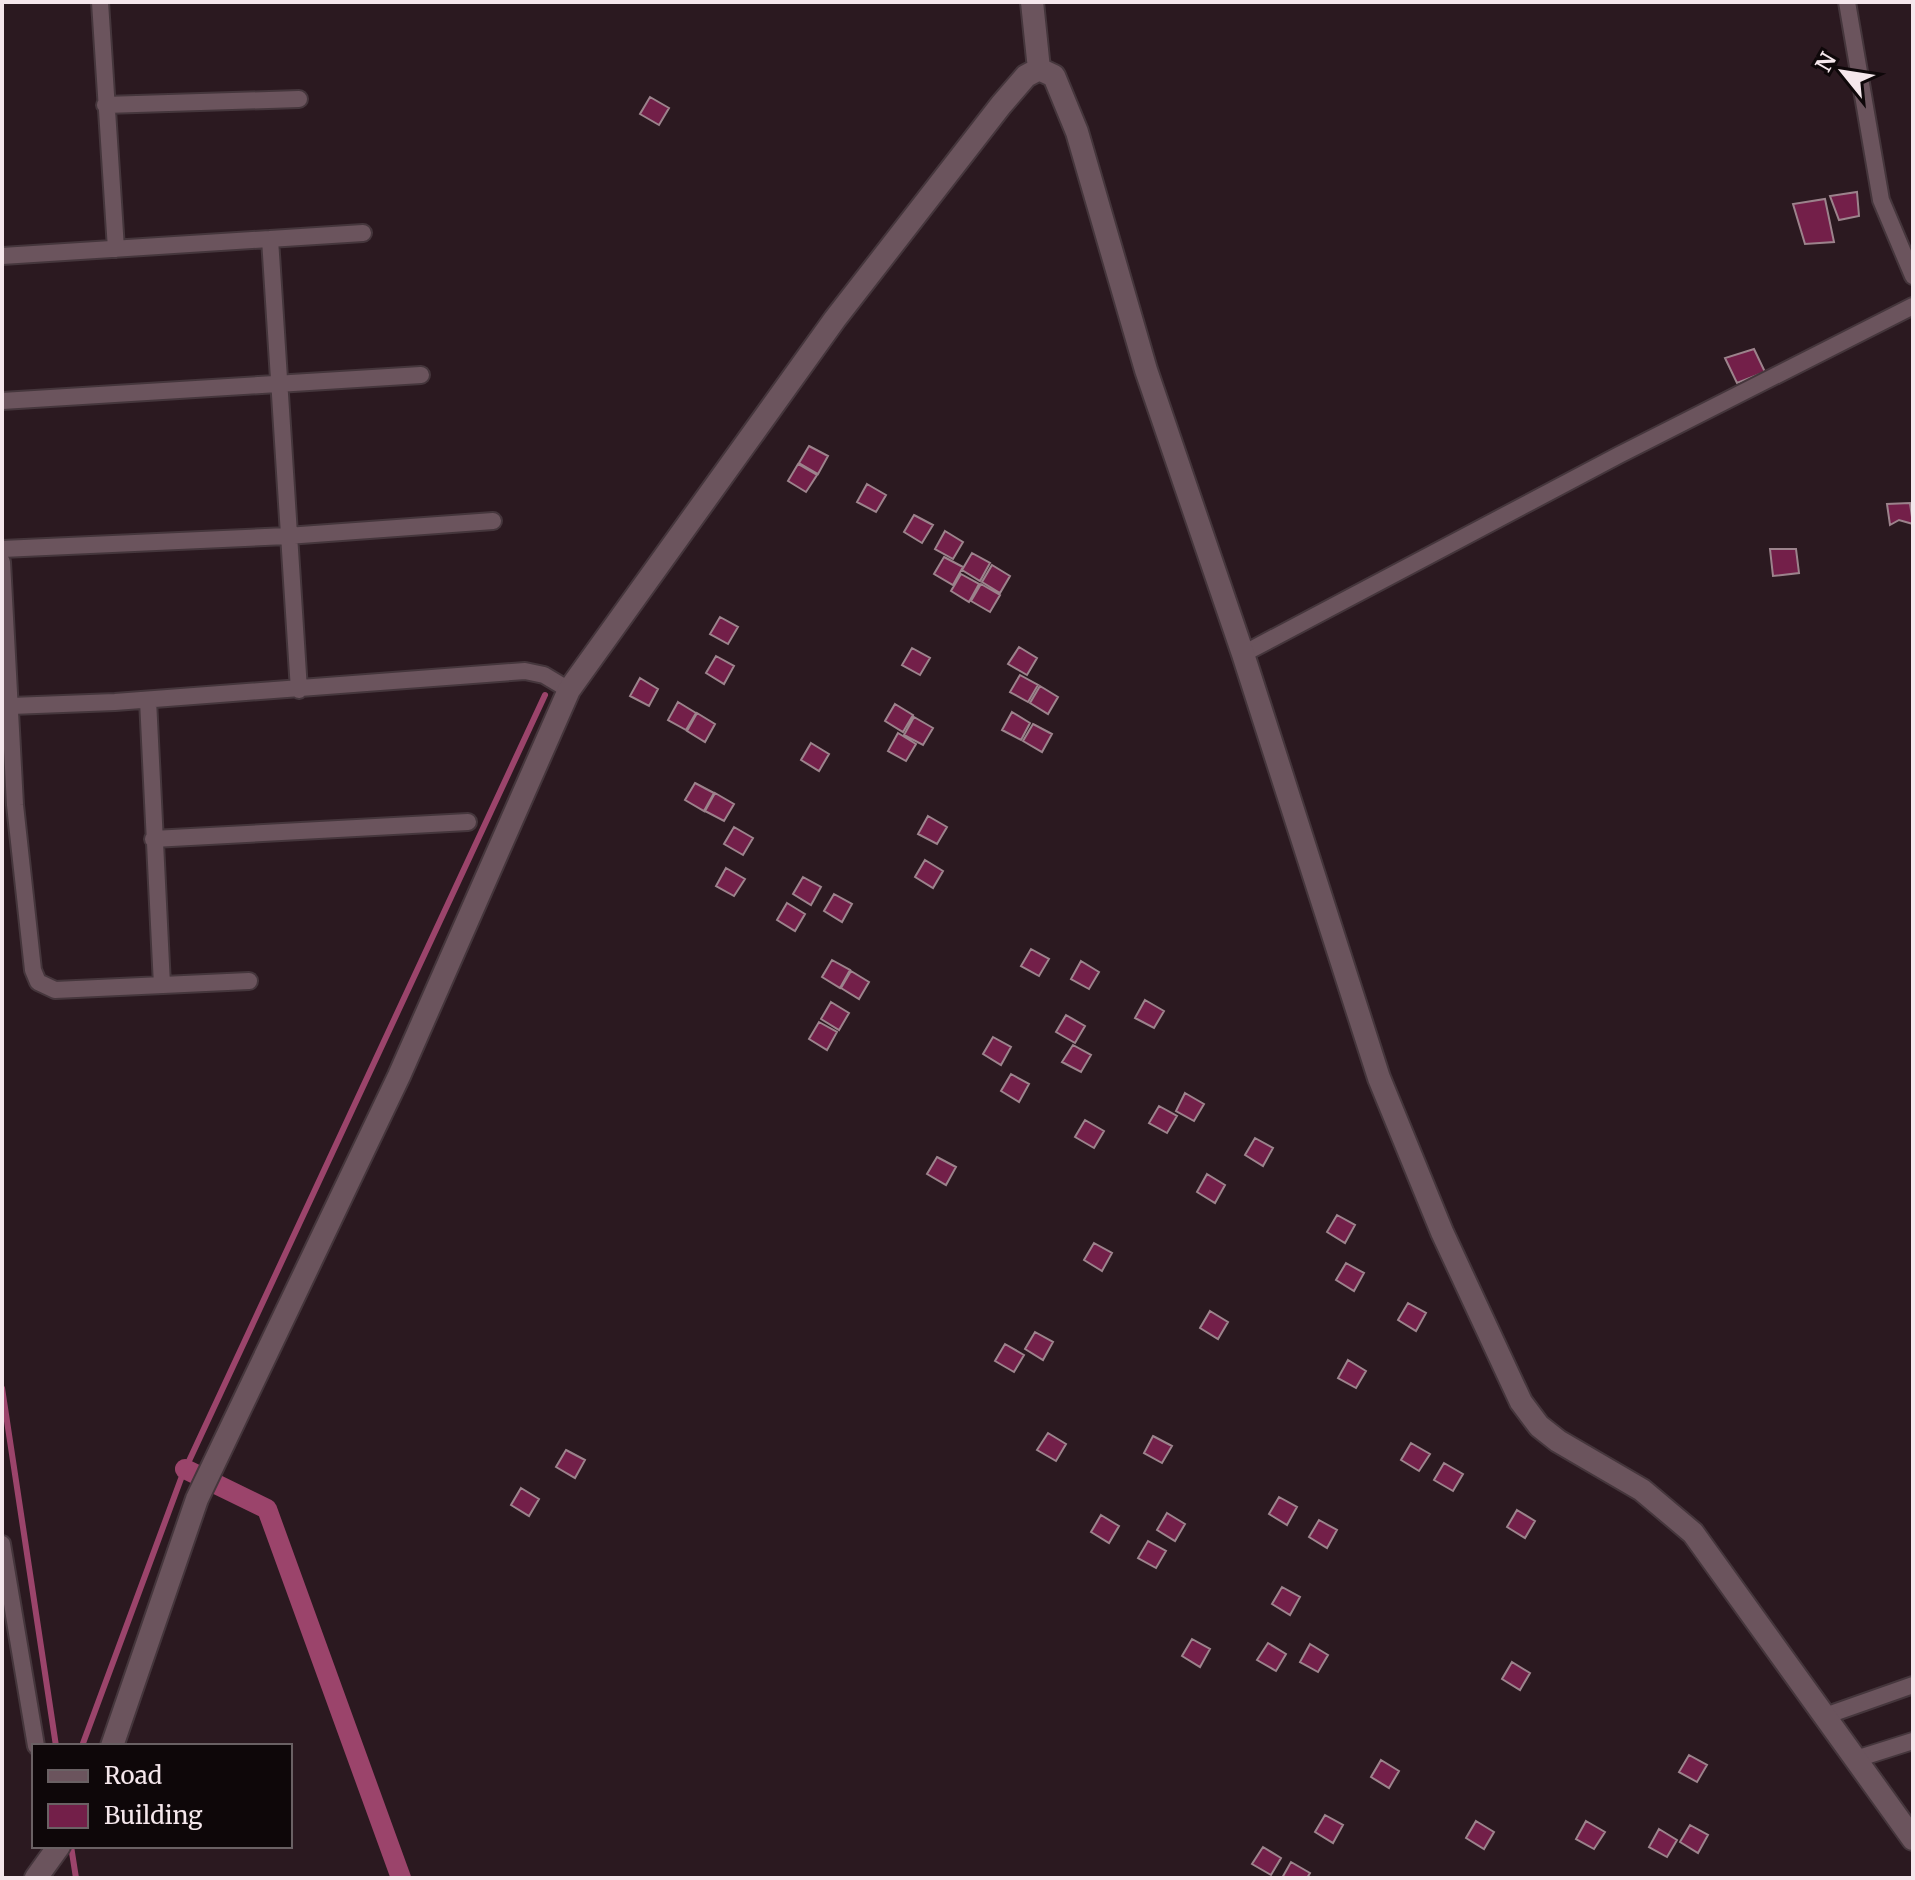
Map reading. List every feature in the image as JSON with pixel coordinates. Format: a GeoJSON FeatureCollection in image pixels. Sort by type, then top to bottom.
{"type":"FeatureCollection","features":[{"type":"Feature","properties":{"kind":"main road"},"geometry":{"type":"LineString","coordinates":[[1032,2],[1039,69]]}},
{"type":"Feature","properties":{"kind":"main road"},"geometry":{"type":"LineString","coordinates":[[1039,69],[1054,76],[1077,132],[1146,370],[1243,654],[1399,1132],[1521,1402],[1539,1426],[1558,1441],[1642,1490],[1693,1533],[1856,1759],[1904,1811],[1913,1839]]}},
{"type":"Feature","properties":{"kind":"main road"},"geometry":{"type":"LineString","coordinates":[[113,1744],[197,1499],[399,1076],[564,687],[835,319],[1001,105],[1026,76],[1039,69]]}},
{"type":"Feature","properties":{"kind":"main road"},"geometry":{"type":"LineString","coordinates":[[36,1878],[55,1848]]}},
{"type":"Feature","properties":{"kind":"street"},"geometry":{"type":"LineString","coordinates":[[100,2],[116,249]]}},
{"type":"Feature","properties":{"kind":"street"},"geometry":{"type":"LineString","coordinates":[[1847,2],[1881,200],[1913,276]]}},
{"type":"Feature","properties":{"kind":"street"},"geometry":{"type":"LineString","coordinates":[[105,105],[299,99]]}},
{"type":"Feature","properties":{"kind":"street"},"geometry":{"type":"LineString","coordinates":[[2,256],[363,233]]}},
{"type":"Feature","properties":{"kind":"street"},"geometry":{"type":"LineString","coordinates":[[270,239],[299,690]]}},
{"type":"Feature","properties":{"kind":"street"},"geometry":{"type":"LineString","coordinates":[[1243,654],[1605,462],[1913,306]]}},
{"type":"Feature","properties":{"kind":"street"},"geometry":{"type":"LineString","coordinates":[[2,401],[421,375]]}},
{"type":"Feature","properties":{"kind":"street"},"geometry":{"type":"LineString","coordinates":[[2,549],[287,536],[493,521]]}},
{"type":"Feature","properties":{"kind":"street"},"geometry":{"type":"LineString","coordinates":[[2,562],[15,805],[33,970],[38,982],[55,990],[249,981]]}},
{"type":"Feature","properties":{"kind":"street"},"geometry":{"type":"LineString","coordinates":[[11,706],[299,690],[525,671],[544,675],[564,687]]}},
{"type":"Feature","properties":{"kind":"street"},"geometry":{"type":"LineString","coordinates":[[148,700],[162,985]]}},
{"type":"Feature","properties":{"kind":"street"},"geometry":{"type":"LineString","coordinates":[[153,839],[468,822]]}},
{"type":"Feature","properties":{"kind":"street"},"geometry":{"type":"LineString","coordinates":[[2,1544],[36,1744]]}},
{"type":"Feature","properties":{"kind":"street"},"geometry":{"type":"LineString","coordinates":[[1825,1716],[1913,1685]]}},
{"type":"Feature","properties":{"kind":"street"},"geometry":{"type":"LineString","coordinates":[[1856,1759],[1913,1741]]}},
{"type":"Feature","properties":{"kind":"building"},"geometry":{"type":"Polygon","coordinates":[[[650,97],[669,108],[659,125],[640,114],[650,97]]]}},
{"type":"Feature","properties":{"kind":"building"},"geometry":{"type":"Polygon","coordinates":[[[1857,192],[1859,216],[1839,220],[1830,196],[1857,192]]]}},
{"type":"Feature","properties":{"kind":"building"},"geometry":{"type":"Polygon","coordinates":[[[1825,199],[1834,242],[1805,244],[1793,204],[1825,199]]]}},
{"type":"Feature","properties":{"kind":"building"},"geometry":{"type":"Polygon","coordinates":[[[1754,349],[1765,372],[1737,383],[1725,358],[1754,349]]]}},
{"type":"Feature","properties":{"kind":"building"},"geometry":{"type":"Polygon","coordinates":[[[809,446],[828,456],[818,474],[799,463],[809,446]]]}},
{"type":"Feature","properties":{"kind":"building"},"geometry":{"type":"Polygon","coordinates":[[[798,464],[817,475],[806,492],[788,481],[798,464]]]}},
{"type":"Feature","properties":{"kind":"building"},"geometry":{"type":"Polygon","coordinates":[[[867,484],[886,495],[876,512],[857,502],[867,484]]]}},
{"type":"Feature","properties":{"kind":"building"},"geometry":{"type":"Polygon","coordinates":[[[1910,503],[1913,524],[1899,520],[1890,525],[1887,504],[1910,503]]]}},
{"type":"Feature","properties":{"kind":"building"},"geometry":{"type":"Polygon","coordinates":[[[914,515],[933,525],[922,543],[904,532],[914,515]]]}},
{"type":"Feature","properties":{"kind":"building"},"geometry":{"type":"Polygon","coordinates":[[[945,531],[963,542],[953,559],[935,549],[945,531]]]}},
{"type":"Feature","properties":{"kind":"building"},"geometry":{"type":"Polygon","coordinates":[[[1770,549],[1796,549],[1799,573],[1773,576],[1770,549]]]}},
{"type":"Feature","properties":{"kind":"building"},"geometry":{"type":"Polygon","coordinates":[[[972,553],[990,563],[980,581],[962,570],[972,553]]]}},
{"type":"Feature","properties":{"kind":"building"},"geometry":{"type":"Polygon","coordinates":[[[944,557],[963,567],[953,585],[934,574],[944,557]]]}},
{"type":"Feature","properties":{"kind":"building"},"geometry":{"type":"Polygon","coordinates":[[[992,565],[1010,576],[1000,593],[982,582],[992,565]]]}},
{"type":"Feature","properties":{"kind":"building"},"geometry":{"type":"Polygon","coordinates":[[[961,574],[979,584],[969,602],[951,591],[961,574]]]}},
{"type":"Feature","properties":{"kind":"building"},"geometry":{"type":"Polygon","coordinates":[[[981,584],[1000,595],[990,612],[971,601],[981,584]]]}},
{"type":"Feature","properties":{"kind":"building"},"geometry":{"type":"Polygon","coordinates":[[[720,617],[738,627],[728,644],[710,634],[720,617]]]}},
{"type":"Feature","properties":{"kind":"building"},"geometry":{"type":"Polygon","coordinates":[[[1019,647],[1037,658],[1027,675],[1008,664],[1019,647]]]}},
{"type":"Feature","properties":{"kind":"building"},"geometry":{"type":"Polygon","coordinates":[[[912,648],[930,658],[920,675],[902,665],[912,648]]]}},
{"type":"Feature","properties":{"kind":"building"},"geometry":{"type":"Polygon","coordinates":[[[716,656],[734,666],[724,684],[706,673],[716,656]]]}},
{"type":"Feature","properties":{"kind":"building"},"geometry":{"type":"Polygon","coordinates":[[[1020,675],[1038,685],[1028,702],[1010,692],[1020,675]]]}},
{"type":"Feature","properties":{"kind":"building"},"geometry":{"type":"Polygon","coordinates":[[[640,678],[658,689],[649,706],[630,696],[640,678]]]}},
{"type":"Feature","properties":{"kind":"building"},"geometry":{"type":"Polygon","coordinates":[[[1040,686],[1058,697],[1048,714],[1030,703],[1040,686]]]}},
{"type":"Feature","properties":{"kind":"building"},"geometry":{"type":"Polygon","coordinates":[[[678,702],[696,713],[686,730],[668,720],[678,702]]]}},
{"type":"Feature","properties":{"kind":"building"},"geometry":{"type":"Polygon","coordinates":[[[895,704],[913,715],[903,732],[885,721],[895,704]]]}},
{"type":"Feature","properties":{"kind":"building"},"geometry":{"type":"Polygon","coordinates":[[[1012,712],[1030,723],[1021,740],[1002,730],[1012,712]]]}},
{"type":"Feature","properties":{"kind":"building"},"geometry":{"type":"Polygon","coordinates":[[[697,713],[715,724],[705,742],[687,731],[697,713]]]}},
{"type":"Feature","properties":{"kind":"building"},"geometry":{"type":"Polygon","coordinates":[[[914,717],[933,728],[923,745],[904,735],[914,717]]]}},
{"type":"Feature","properties":{"kind":"building"},"geometry":{"type":"Polygon","coordinates":[[[1033,724],[1052,734],[1042,752],[1023,741],[1033,724]]]}},
{"type":"Feature","properties":{"kind":"building"},"geometry":{"type":"Polygon","coordinates":[[[898,733],[916,744],[906,761],[888,751],[898,733]]]}},
{"type":"Feature","properties":{"kind":"building"},"geometry":{"type":"Polygon","coordinates":[[[811,743],[829,754],[819,771],[801,760],[811,743]]]}},
{"type":"Feature","properties":{"kind":"building"},"geometry":{"type":"Polygon","coordinates":[[[695,783],[714,793],[704,811],[685,800],[695,783]]]}},
{"type":"Feature","properties":{"kind":"building"},"geometry":{"type":"Polygon","coordinates":[[[715,793],[734,804],[724,821],[705,811],[715,793]]]}},
{"type":"Feature","properties":{"kind":"building"},"geometry":{"type":"Polygon","coordinates":[[[928,816],[947,827],[937,844],[918,834],[928,816]]]}},
{"type":"Feature","properties":{"kind":"building"},"geometry":{"type":"Polygon","coordinates":[[[734,827],[753,838],[743,855],[724,844],[734,827]]]}},
{"type":"Feature","properties":{"kind":"building"},"geometry":{"type":"Polygon","coordinates":[[[925,860],[943,871],[933,888],[915,877],[925,860]]]}},
{"type":"Feature","properties":{"kind":"building"},"geometry":{"type":"Polygon","coordinates":[[[726,868],[745,879],[734,896],[716,886],[726,868]]]}},
{"type":"Feature","properties":{"kind":"building"},"geometry":{"type":"Polygon","coordinates":[[[803,877],[821,887],[811,905],[793,894],[803,877]]]}},
{"type":"Feature","properties":{"kind":"building"},"geometry":{"type":"Polygon","coordinates":[[[834,894],[852,904],[842,922],[824,911],[834,894]]]}},
{"type":"Feature","properties":{"kind":"building"},"geometry":{"type":"Polygon","coordinates":[[[787,903],[805,914],[795,931],[777,920],[787,903]]]}},
{"type":"Feature","properties":{"kind":"building"},"geometry":{"type":"Polygon","coordinates":[[[1031,949],[1049,959],[1039,976],[1021,966],[1031,949]]]}},
{"type":"Feature","properties":{"kind":"building"},"geometry":{"type":"Polygon","coordinates":[[[832,960],[850,970],[840,988],[822,977],[832,960]]]}},
{"type":"Feature","properties":{"kind":"building"},"geometry":{"type":"Polygon","coordinates":[[[1081,961],[1099,972],[1089,989],[1071,979],[1081,961]]]}},
{"type":"Feature","properties":{"kind":"building"},"geometry":{"type":"Polygon","coordinates":[[[851,971],[869,982],[859,999],[841,988],[851,971]]]}},
{"type":"Feature","properties":{"kind":"building"},"geometry":{"type":"Polygon","coordinates":[[[1145,1000],[1164,1011],[1154,1028],[1135,1018],[1145,1000]]]}},
{"type":"Feature","properties":{"kind":"building"},"geometry":{"type":"Polygon","coordinates":[[[831,1002],[849,1013],[839,1030],[821,1019],[831,1002]]]}},
{"type":"Feature","properties":{"kind":"building"},"geometry":{"type":"Polygon","coordinates":[[[1066,1015],[1085,1026],[1075,1043],[1056,1032],[1066,1015]]]}},
{"type":"Feature","properties":{"kind":"building"},"geometry":{"type":"Polygon","coordinates":[[[819,1022],[837,1032],[827,1050],[809,1039],[819,1022]]]}},
{"type":"Feature","properties":{"kind":"building"},"geometry":{"type":"Polygon","coordinates":[[[993,1037],[1011,1047],[1001,1065],[983,1054],[993,1037]]]}},
{"type":"Feature","properties":{"kind":"building"},"geometry":{"type":"Polygon","coordinates":[[[1073,1045],[1091,1055],[1081,1072],[1062,1062],[1073,1045]]]}},
{"type":"Feature","properties":{"kind":"building"},"geometry":{"type":"Polygon","coordinates":[[[1011,1074],[1029,1084],[1019,1102],[1001,1091],[1011,1074]]]}},
{"type":"Feature","properties":{"kind":"building"},"geometry":{"type":"Polygon","coordinates":[[[1185,1093],[1204,1104],[1194,1121],[1176,1111],[1185,1093]]]}},
{"type":"Feature","properties":{"kind":"building"},"geometry":{"type":"Polygon","coordinates":[[[1159,1106],[1177,1116],[1167,1133],[1149,1123],[1159,1106]]]}},
{"type":"Feature","properties":{"kind":"building"},"geometry":{"type":"Polygon","coordinates":[[[1085,1120],[1104,1131],[1094,1148],[1075,1137],[1085,1120]]]}},
{"type":"Feature","properties":{"kind":"building"},"geometry":{"type":"Polygon","coordinates":[[[1255,1138],[1273,1148],[1263,1166],[1245,1155],[1255,1138]]]}},
{"type":"Feature","properties":{"kind":"building"},"geometry":{"type":"Polygon","coordinates":[[[937,1157],[956,1167],[946,1185],[927,1174],[937,1157]]]}},
{"type":"Feature","properties":{"kind":"building"},"geometry":{"type":"Polygon","coordinates":[[[1207,1174],[1225,1185],[1215,1203],[1197,1192],[1207,1174]]]}},
{"type":"Feature","properties":{"kind":"building"},"geometry":{"type":"Polygon","coordinates":[[[1337,1215],[1355,1225],[1345,1243],[1327,1232],[1337,1215]]]}},
{"type":"Feature","properties":{"kind":"building"},"geometry":{"type":"Polygon","coordinates":[[[1094,1243],[1112,1253],[1102,1271],[1084,1260],[1094,1243]]]}},
{"type":"Feature","properties":{"kind":"building"},"geometry":{"type":"Polygon","coordinates":[[[1346,1263],[1364,1273],[1354,1291],[1336,1280],[1346,1263]]]}},
{"type":"Feature","properties":{"kind":"building"},"geometry":{"type":"Polygon","coordinates":[[[1408,1303],[1426,1313],[1416,1331],[1398,1320],[1408,1303]]]}},
{"type":"Feature","properties":{"kind":"building"},"geometry":{"type":"Polygon","coordinates":[[[1210,1311],[1228,1322],[1218,1339],[1200,1328],[1210,1311]]]}},
{"type":"Feature","properties":{"kind":"building"},"geometry":{"type":"Polygon","coordinates":[[[1035,1332],[1053,1342],[1043,1360],[1025,1349],[1035,1332]]]}},
{"type":"Feature","properties":{"kind":"building"},"geometry":{"type":"Polygon","coordinates":[[[1005,1344],[1024,1355],[1014,1372],[995,1361],[1005,1344]]]}},
{"type":"Feature","properties":{"kind":"building"},"geometry":{"type":"Polygon","coordinates":[[[1348,1360],[1366,1371],[1356,1388],[1338,1378],[1348,1360]]]}},
{"type":"Feature","properties":{"kind":"building"},"geometry":{"type":"Polygon","coordinates":[[[1048,1433],[1066,1444],[1056,1461],[1037,1450],[1048,1433]]]}},
{"type":"Feature","properties":{"kind":"building"},"geometry":{"type":"Polygon","coordinates":[[[1153,1436],[1172,1446],[1162,1463],[1144,1453],[1153,1436]]]}},
{"type":"Feature","properties":{"kind":"building"},"geometry":{"type":"Polygon","coordinates":[[[1411,1443],[1430,1454],[1419,1471],[1401,1460],[1411,1443]]]}},
{"type":"Feature","properties":{"kind":"building"},"geometry":{"type":"Polygon","coordinates":[[[566,1450],[585,1460],[575,1478],[556,1467],[566,1450]]]}},
{"type":"Feature","properties":{"kind":"building"},"geometry":{"type":"Polygon","coordinates":[[[1444,1463],[1463,1474],[1453,1491],[1434,1480],[1444,1463]]]}},
{"type":"Feature","properties":{"kind":"building"},"geometry":{"type":"Polygon","coordinates":[[[521,1488],[539,1499],[529,1516],[511,1505],[521,1488]]]}},
{"type":"Feature","properties":{"kind":"building"},"geometry":{"type":"Polygon","coordinates":[[[1279,1497],[1297,1507],[1287,1525],[1269,1514],[1279,1497]]]}},
{"type":"Feature","properties":{"kind":"building"},"geometry":{"type":"Polygon","coordinates":[[[1517,1510],[1535,1521],[1525,1538],[1507,1527],[1517,1510]]]}},
{"type":"Feature","properties":{"kind":"building"},"geometry":{"type":"Polygon","coordinates":[[[1167,1513],[1185,1524],[1175,1541],[1157,1530],[1167,1513]]]}},
{"type":"Feature","properties":{"kind":"building"},"geometry":{"type":"Polygon","coordinates":[[[1101,1515],[1119,1526],[1109,1543],[1091,1532],[1101,1515]]]}},
{"type":"Feature","properties":{"kind":"building"},"geometry":{"type":"Polygon","coordinates":[[[1319,1520],[1337,1530],[1327,1548],[1309,1537],[1319,1520]]]}},
{"type":"Feature","properties":{"kind":"building"},"geometry":{"type":"Polygon","coordinates":[[[1148,1541],[1166,1551],[1156,1568],[1138,1558],[1148,1541]]]}},
{"type":"Feature","properties":{"kind":"building"},"geometry":{"type":"Polygon","coordinates":[[[1282,1587],[1300,1597],[1290,1615],[1272,1604],[1282,1587]]]}},
{"type":"Feature","properties":{"kind":"building"},"geometry":{"type":"Polygon","coordinates":[[[1192,1639],[1210,1649],[1200,1667],[1182,1656],[1192,1639]]]}},
{"type":"Feature","properties":{"kind":"building"},"geometry":{"type":"Polygon","coordinates":[[[1268,1643],[1286,1654],[1276,1671],[1257,1660],[1268,1643]]]}},
{"type":"Feature","properties":{"kind":"building"},"geometry":{"type":"Polygon","coordinates":[[[1310,1644],[1328,1655],[1318,1672],[1300,1662],[1310,1644]]]}},
{"type":"Feature","properties":{"kind":"building"},"geometry":{"type":"Polygon","coordinates":[[[1512,1662],[1530,1673],[1520,1690],[1502,1679],[1512,1662]]]}},
{"type":"Feature","properties":{"kind":"building"},"geometry":{"type":"Polygon","coordinates":[[[1689,1755],[1707,1765],[1697,1782],[1679,1772],[1689,1755]]]}},
{"type":"Feature","properties":{"kind":"building"},"geometry":{"type":"Polygon","coordinates":[[[1381,1760],[1399,1771],[1389,1788],[1371,1777],[1381,1760]]]}},
{"type":"Feature","properties":{"kind":"building"},"geometry":{"type":"Polygon","coordinates":[[[1325,1815],[1343,1825],[1333,1843],[1315,1832],[1325,1815]]]}},
{"type":"Feature","properties":{"kind":"building"},"geometry":{"type":"Polygon","coordinates":[[[1476,1821],[1494,1832],[1484,1849],[1466,1838],[1476,1821]]]}},
{"type":"Feature","properties":{"kind":"building"},"geometry":{"type":"Polygon","coordinates":[[[1586,1821],[1605,1832],[1594,1849],[1576,1839],[1586,1821]]]}},
{"type":"Feature","properties":{"kind":"building"},"geometry":{"type":"Polygon","coordinates":[[[1690,1825],[1708,1835],[1698,1853],[1680,1842],[1690,1825]]]}},
{"type":"Feature","properties":{"kind":"building"},"geometry":{"type":"Polygon","coordinates":[[[1659,1829],[1677,1840],[1667,1857],[1649,1847],[1659,1829]]]}},
{"type":"Feature","properties":{"kind":"building"},"geometry":{"type":"Polygon","coordinates":[[[1263,1847],[1281,1858],[1271,1875],[1252,1864],[1263,1847]]]}},
{"type":"Feature","properties":{"kind":"building"},"geometry":{"type":"Polygon","coordinates":[[[1291,1862],[1310,1873],[1307,1878],[1282,1878],[1291,1862]]]}},
{"type":"Feature","properties":{"kind":"waterway"},"geometry":{"type":"LineString","coordinates":[[83,1744],[182,1476],[545,695]]}},
{"type":"Feature","properties":{"kind":"waterway"},"geometry":{"type":"LineString","coordinates":[[2,1388],[56,1744]]}},
{"type":"Feature","properties":{"kind":"waterway"},"geometry":{"type":"LineString","coordinates":[[185,1469],[267,1509],[401,1878]]}},
{"type":"Feature","properties":{"kind":"waterway"},"geometry":{"type":"LineString","coordinates":[[71,1848],[76,1878]]}}]}
